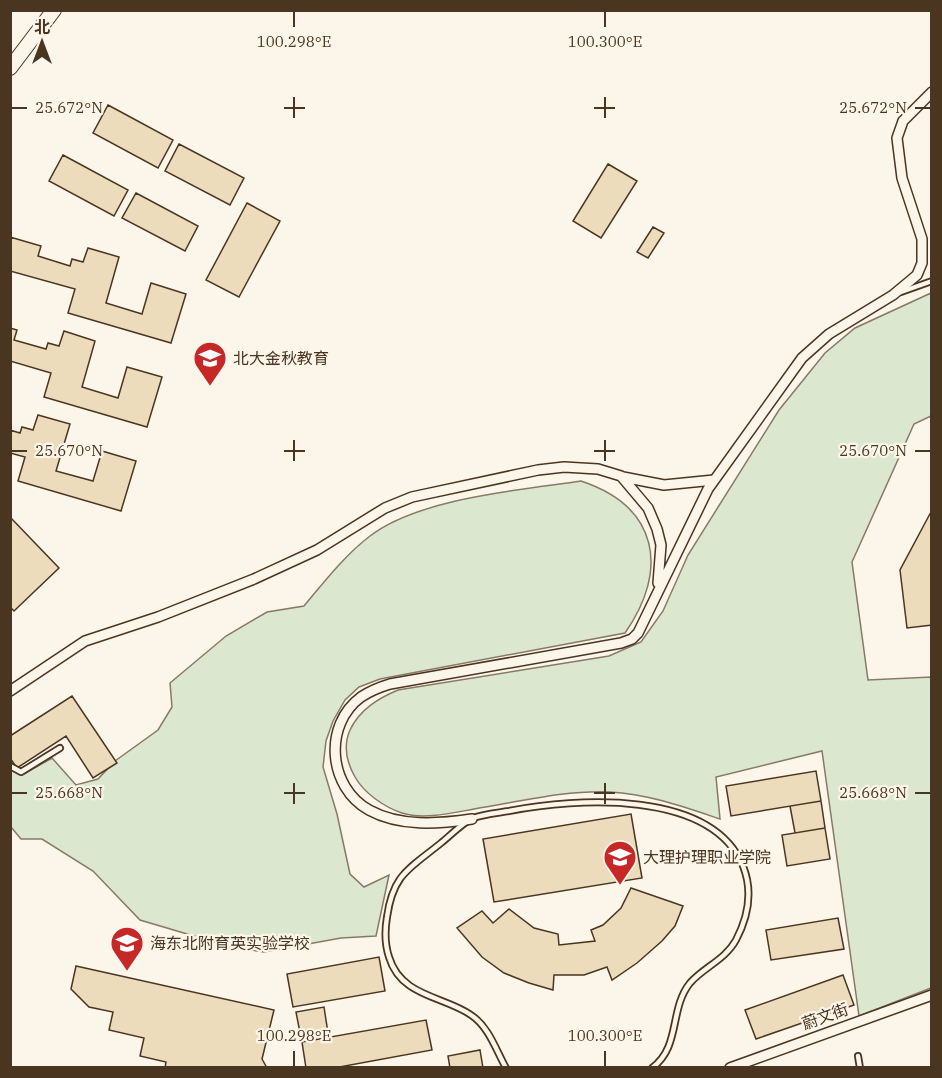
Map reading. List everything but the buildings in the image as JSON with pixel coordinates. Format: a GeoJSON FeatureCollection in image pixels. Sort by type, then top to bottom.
{"type":"FeatureCollection","features":[{"type":"Feature","properties":{"kind":"street"},"geometry":{"type":"LineString","coordinates":[[10,68],[54,10]]}},
{"type":"Feature","properties":{"kind":"street"},"geometry":{"type":"LineString","coordinates":[[472,819],[438,823],[398,820],[368,809],[354,798],[340,780],[334,752],[338,730],[350,709],[360,698],[390,684],[632,639],[642,627],[672,558],[714,480],[802,358],[845,322],[893,295],[917,275],[922,263],[923,249],[916,218],[902,178],[897,138],[903,121],[932,92]]}},
{"type":"Feature","properties":{"kind":"street"},"geometry":{"type":"LineString","coordinates":[[10,691],[85,641],[158,617],[254,579],[317,550],[385,508],[412,497],[517,474],[564,467],[598,469],[664,485],[714,480]]}},
{"type":"Feature","properties":{"kind":"street"},"geometry":{"type":"LineString","coordinates":[[621,476],[648,508],[657,529],[661,544],[657,593]]}},
{"type":"Feature","properties":{"kind":"street","name":"蔚文街"},"geometry":{"type":"LineString","coordinates":[[730,1068],[932,995]]}},
{"type":"Feature","properties":{"kind":"lane"},"geometry":{"type":"LineString","coordinates":[[893,295],[932,281]]}},
{"type":"Feature","properties":{"kind":"lane"},"geometry":{"type":"LineString","coordinates":[[10,766],[21,772],[60,748]]}},
{"type":"Feature","properties":{"kind":"lane"},"geometry":{"type":"LineString","coordinates":[[506,1068],[483,1026],[471,1014],[430,998],[397,972],[389,958],[387,942],[391,892],[398,881],[472,819],[566,803],[612,802],[671,811],[711,828],[729,842],[740,858],[749,890],[748,905],[741,930],[727,953],[689,985],[681,998],[670,1047],[652,1068]]}},
{"type":"Feature","properties":{"kind":"lane"},"geometry":{"type":"LineString","coordinates":[[858,1056],[860,1068]]}},
{"type":"Feature","properties":{"kind":"green space"},"geometry":{"type":"Polygon","coordinates":[[[931,293],[931,416],[914,424],[852,562],[868,680],[931,677],[931,988],[859,1016],[822,751],[716,777],[720,819],[652,798],[610,792],[559,795],[447,814],[419,816],[402,813],[388,807],[364,789],[355,777],[348,760],[346,748],[348,736],[359,716],[384,697],[398,690],[609,656],[641,642],[663,611],[688,555],[779,410],[825,353],[855,328],[931,293]]]}},
{"type":"Feature","properties":{"kind":"green space"},"geometry":{"type":"Polygon","coordinates":[[[581,481],[607,492],[627,507],[641,524],[649,543],[651,564],[648,586],[639,609],[625,633],[380,679],[359,687],[345,700],[333,721],[326,741],[323,767],[337,814],[350,874],[364,887],[389,875],[376,936],[341,938],[264,952],[231,947],[140,920],[93,871],[42,839],[21,839],[11,827],[10,768],[24,774],[52,758],[76,785],[98,779],[115,761],[158,730],[172,707],[170,683],[226,636],[267,612],[304,606],[352,552],[370,536],[391,523],[443,504],[501,492],[581,481]]]}},
{"type":"Feature","properties":{"kind":"place","name":"北大金秋教育"},"geometry":{"type":"Point","coordinates":[210,387]}},
{"type":"Feature","properties":{"kind":"place","name":"大理护理职业学院"},"geometry":{"type":"Point","coordinates":[620,886]}},
{"type":"Feature","properties":{"kind":"place","name":"海东北附育英实验学校"},"geometry":{"type":"Point","coordinates":[127,972]}}]}
